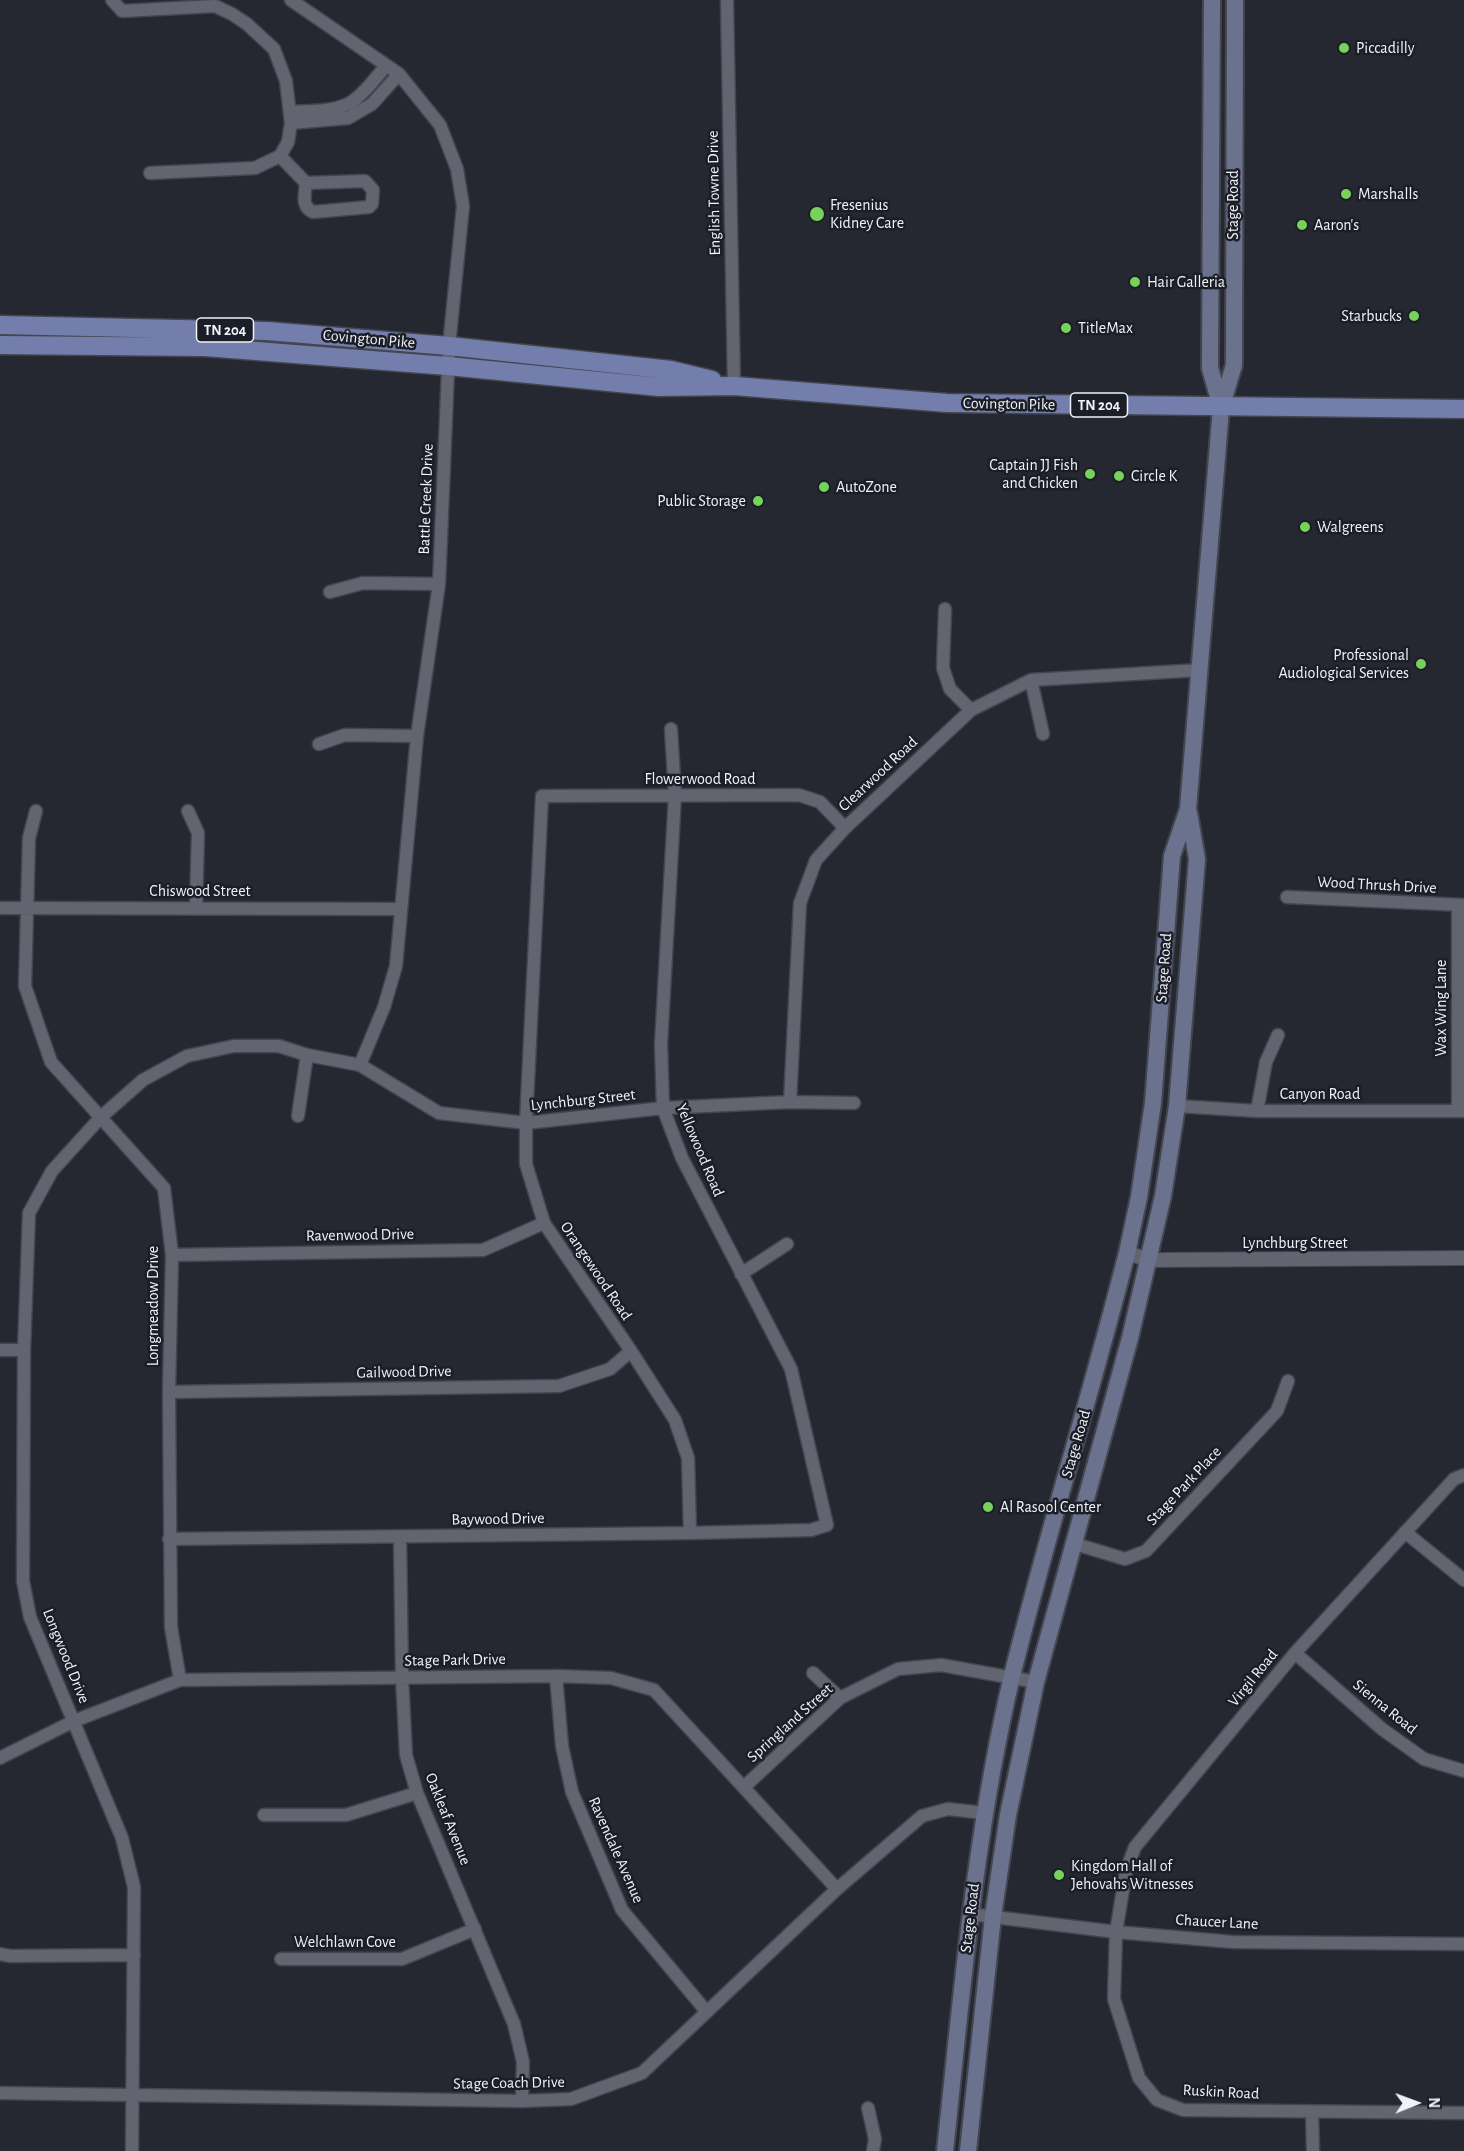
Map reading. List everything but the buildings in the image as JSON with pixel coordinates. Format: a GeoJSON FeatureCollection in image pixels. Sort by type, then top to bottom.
{"type":"FeatureCollection","features":[{"type":"Feature","properties":{"kind":"main road","name":"Stage Road"},"geometry":{"type":"LineString","coordinates":[[1212,0],[1210,368],[1221,408]]}},
{"type":"Feature","properties":{"kind":"main road","name":"Stage Road"},"geometry":{"type":"LineString","coordinates":[[945,2151],[970,1914],[985,1813],[1012,1677],[1127,1253],[1139,1197],[1153,1103],[1172,856],[1188,809],[1221,408],[1234,365],[1235,0]]}},
{"type":"Feature","properties":{"kind":"main road","name":"Covington Pike"},"geometry":{"type":"LineString","coordinates":[[0,325],[267,331],[449,346],[671,370],[734,386]]}},
{"type":"Feature","properties":{"kind":"main road","name":"Covington Pike"},"geometry":{"type":"LineString","coordinates":[[0,345],[205,347],[448,366],[659,387],[734,386],[947,403],[1221,408],[1322,406],[1464,409]]}},
{"type":"Feature","properties":{"kind":"main road","name":"Stage Road"},"geometry":{"type":"LineString","coordinates":[[968,2151],[993,1917],[1008,1815],[1036,1682],[1150,1260],[1163,1196],[1176,1106],[1197,859],[1188,809]]}},
{"type":"Feature","properties":{"kind":"street"},"geometry":{"type":"LineString","coordinates":[[112,0],[122,11],[172,4],[215,6],[247,24],[274,49],[286,81],[291,118],[288,142],[280,156],[255,168],[150,173]]}},
{"type":"Feature","properties":{"kind":"street","name":"Battle Creek Drive"},"geometry":{"type":"LineString","coordinates":[[291,0],[399,74],[440,125],[457,170],[463,206],[449,346],[439,584],[417,736],[396,966],[384,1007],[360,1065]]}},
{"type":"Feature","properties":{"kind":"street","name":"English Towne Drive"},"geometry":{"type":"LineString","coordinates":[[727,0],[734,386]]}},
{"type":"Feature","properties":{"kind":"street"},"geometry":{"type":"LineString","coordinates":[[291,118],[349,104],[386,66]]}},
{"type":"Feature","properties":{"kind":"street"},"geometry":{"type":"LineString","coordinates":[[291,118],[348,118],[372,104],[399,74]]}},
{"type":"Feature","properties":{"kind":"street"},"geometry":{"type":"LineString","coordinates":[[280,156],[306,183],[305,206],[307,209],[313,212],[369,207],[372,204],[373,190],[365,181],[306,183]]}},
{"type":"Feature","properties":{"kind":"street"},"geometry":{"type":"LineString","coordinates":[[330,592],[363,584],[439,584]]}},
{"type":"Feature","properties":{"kind":"street"},"geometry":{"type":"LineString","coordinates":[[945,609],[943,668],[950,689],[971,710]]}},
{"type":"Feature","properties":{"kind":"street","name":"Clearwood Road"},"geometry":{"type":"LineString","coordinates":[[789,1102],[800,903],[816,860],[845,828],[971,710],[1031,680],[1200,670]]}},
{"type":"Feature","properties":{"kind":"street"},"geometry":{"type":"LineString","coordinates":[[1031,680],[1043,734]]}},
{"type":"Feature","properties":{"kind":"street","name":"Yellowood Road"},"geometry":{"type":"LineString","coordinates":[[670,729],[675,795],[661,1044],[663,1108],[682,1158],[791,1369],[827,1525]]}},
{"type":"Feature","properties":{"kind":"street"},"geometry":{"type":"LineString","coordinates":[[319,744],[345,735],[417,736]]}},
{"type":"Feature","properties":{"kind":"street","name":"Flowerwood Road"},"geometry":{"type":"LineString","coordinates":[[543,796],[800,795],[820,802],[845,828]]}},
{"type":"Feature","properties":{"kind":"street","name":"Orangewood Road"},"geometry":{"type":"LineString","coordinates":[[543,796],[526,1123],[526,1164],[544,1223],[675,1420],[688,1458],[690,1533]]}},
{"type":"Feature","properties":{"kind":"street","name":"Longmeadow Drive"},"geometry":{"type":"LineString","coordinates":[[36,811],[29,838],[25,986],[51,1062],[164,1188],[171,1256],[169,1392],[171,1627],[180,1680]]}},
{"type":"Feature","properties":{"kind":"street"},"geometry":{"type":"LineString","coordinates":[[188,811],[198,833],[196,908]]}},
{"type":"Feature","properties":{"kind":"street","name":"Wood Thrush Drive"},"geometry":{"type":"LineString","coordinates":[[1287,897],[1461,905]]}},
{"type":"Feature","properties":{"kind":"street","name":"Wax Wing Lane"},"geometry":{"type":"LineString","coordinates":[[1461,905],[1461,1111]]}},
{"type":"Feature","properties":{"kind":"street","name":"Chiswood Street"},"geometry":{"type":"LineString","coordinates":[[0,908],[26,906],[400,909]]}},
{"type":"Feature","properties":{"kind":"street"},"geometry":{"type":"LineString","coordinates":[[1257,1111],[1266,1062],[1278,1035]]}},
{"type":"Feature","properties":{"kind":"street","name":"Lynchburg Street"},"geometry":{"type":"LineString","coordinates":[[101,1117],[143,1080],[187,1056],[234,1046],[279,1046],[308,1055],[360,1065],[439,1113],[526,1123],[663,1108],[789,1102],[854,1103]]}},
{"type":"Feature","properties":{"kind":"street"},"geometry":{"type":"LineString","coordinates":[[298,1116],[308,1055]]}},
{"type":"Feature","properties":{"kind":"street","name":"Canyon Road"},"geometry":{"type":"LineString","coordinates":[[1176,1106],[1257,1111],[1461,1111]]}},
{"type":"Feature","properties":{"kind":"street","name":"Longwood Drive"},"geometry":{"type":"LineString","coordinates":[[101,1117],[52,1171],[29,1212],[24,1350],[23,1581],[30,1617],[123,1838],[134,1887],[132,2150]]}},
{"type":"Feature","properties":{"kind":"street","name":"Ravenwood Drive"},"geometry":{"type":"LineString","coordinates":[[171,1256],[483,1250],[544,1223]]}},
{"type":"Feature","properties":{"kind":"street"},"geometry":{"type":"LineString","coordinates":[[741,1274],[787,1244]]}},
{"type":"Feature","properties":{"kind":"street","name":"Lynchburg Street"},"geometry":{"type":"LineString","coordinates":[[1127,1253],[1150,1260],[1464,1258]]}},
{"type":"Feature","properties":{"kind":"street"},"geometry":{"type":"LineString","coordinates":[[0,1350],[24,1350]]}},
{"type":"Feature","properties":{"kind":"street","name":"Gailwood Drive"},"geometry":{"type":"LineString","coordinates":[[169,1392],[559,1386],[610,1369],[631,1351]]}},
{"type":"Feature","properties":{"kind":"street","name":"Stage Park Place"},"geometry":{"type":"LineString","coordinates":[[1072,1543],[1125,1559],[1146,1551],[1277,1411],[1288,1380]]}},
{"type":"Feature","properties":{"kind":"street","name":"Virgil Road"},"geometry":{"type":"LineString","coordinates":[[1116,1932],[1126,1871],[1135,1847],[1295,1653],[1454,1479],[1464,1475]]}},
{"type":"Feature","properties":{"kind":"street","name":"Baywood Drive"},"geometry":{"type":"LineString","coordinates":[[169,1539],[690,1533],[811,1530],[827,1525]]}},
{"type":"Feature","properties":{"kind":"street"},"geometry":{"type":"LineString","coordinates":[[1405,1532],[1464,1580]]}},
{"type":"Feature","properties":{"kind":"street","name":"Oakleaf Avenue"},"geometry":{"type":"LineString","coordinates":[[400,1537],[402,1677],[406,1755],[417,1793],[514,2024],[523,2062],[522,2101]]}},
{"type":"Feature","properties":{"kind":"street","name":"Sienna Road"},"geometry":{"type":"LineString","coordinates":[[1295,1653],[1382,1729],[1424,1759],[1464,1771]]}},
{"type":"Feature","properties":{"kind":"street","name":"Springland Street"},"geometry":{"type":"LineString","coordinates":[[744,1787],[840,1698],[897,1669],[941,1665],[1036,1682]]}},
{"type":"Feature","properties":{"kind":"street"},"geometry":{"type":"LineString","coordinates":[[813,1673],[840,1698]]}},
{"type":"Feature","properties":{"kind":"street","name":"Stage Park Drive"},"geometry":{"type":"LineString","coordinates":[[0,1758],[74,1721],[180,1680],[556,1676],[611,1678],[654,1690],[837,1889]]}},
{"type":"Feature","properties":{"kind":"street","name":"Ravendale Avenue"},"geometry":{"type":"LineString","coordinates":[[556,1676],[562,1746],[572,1792],[622,1910],[706,2011]]}},
{"type":"Feature","properties":{"kind":"street"},"geometry":{"type":"LineString","coordinates":[[264,1815],[346,1815],[417,1793]]}},
{"type":"Feature","properties":{"kind":"street","name":"Stage Coach Drive"},"geometry":{"type":"LineString","coordinates":[[0,2093],[522,2101],[570,2099],[642,2073],[837,1889],[922,1816],[948,1809],[985,1813]]}},
{"type":"Feature","properties":{"kind":"street","name":"Chaucer Lane"},"geometry":{"type":"LineString","coordinates":[[970,1914],[1116,1932],[1233,1942],[1464,1944]]}},
{"type":"Feature","properties":{"kind":"street","name":"Welchlawn Cove"},"geometry":{"type":"LineString","coordinates":[[281,1959],[402,1959],[475,1929]]}},
{"type":"Feature","properties":{"kind":"street","name":"Ruskin Road"},"geometry":{"type":"LineString","coordinates":[[1116,1932],[1114,2000],[1139,2078],[1157,2100],[1183,2109],[1464,2113]]}},
{"type":"Feature","properties":{"kind":"street"},"geometry":{"type":"LineString","coordinates":[[0,1954],[10,1956],[134,1955]]}},
{"type":"Feature","properties":{"kind":"street"},"geometry":{"type":"LineString","coordinates":[[868,2108],[875,2139],[873,2151]]}},
{"type":"Feature","properties":{"kind":"street"},"geometry":{"type":"LineString","coordinates":[[1312,2112],[1313,2151]]}},
{"type":"Feature","properties":{"kind":"place","name":"Piccadilly"},"geometry":{"type":"Point","coordinates":[1344,48]}},
{"type":"Feature","properties":{"kind":"place","name":"Marshalls"},"geometry":{"type":"Point","coordinates":[1346,194]}},
{"type":"Feature","properties":{"kind":"place","name":"Fresenius Kidney Care"},"geometry":{"type":"Point","coordinates":[817,214]}},
{"type":"Feature","properties":{"kind":"place","name":"Aaron's"},"geometry":{"type":"Point","coordinates":[1302,225]}},
{"type":"Feature","properties":{"kind":"place","name":"Hair Galleria"},"geometry":{"type":"Point","coordinates":[1135,282]}},
{"type":"Feature","properties":{"kind":"place","name":"Starbucks"},"geometry":{"type":"Point","coordinates":[1414,316]}},
{"type":"Feature","properties":{"kind":"place","name":"TitleMax"},"geometry":{"type":"Point","coordinates":[1066,328]}},
{"type":"Feature","properties":{"kind":"place","name":"Captain JJ Fish and Chicken"},"geometry":{"type":"Point","coordinates":[1090,474]}},
{"type":"Feature","properties":{"kind":"place","name":"Circle K"},"geometry":{"type":"Point","coordinates":[1119,476]}},
{"type":"Feature","properties":{"kind":"place","name":"AutoZone"},"geometry":{"type":"Point","coordinates":[824,487]}},
{"type":"Feature","properties":{"kind":"place","name":"Public Storage"},"geometry":{"type":"Point","coordinates":[758,501]}},
{"type":"Feature","properties":{"kind":"place","name":"Walgreens"},"geometry":{"type":"Point","coordinates":[1305,527]}},
{"type":"Feature","properties":{"kind":"place","name":"Professional Audiological Services"},"geometry":{"type":"Point","coordinates":[1421,664]}},
{"type":"Feature","properties":{"kind":"place","name":"Al Rasool Center"},"geometry":{"type":"Point","coordinates":[988,1507]}},
{"type":"Feature","properties":{"kind":"place","name":"Kingdom Hall of Jehovahs Witnesses"},"geometry":{"type":"Point","coordinates":[1059,1875]}}]}
